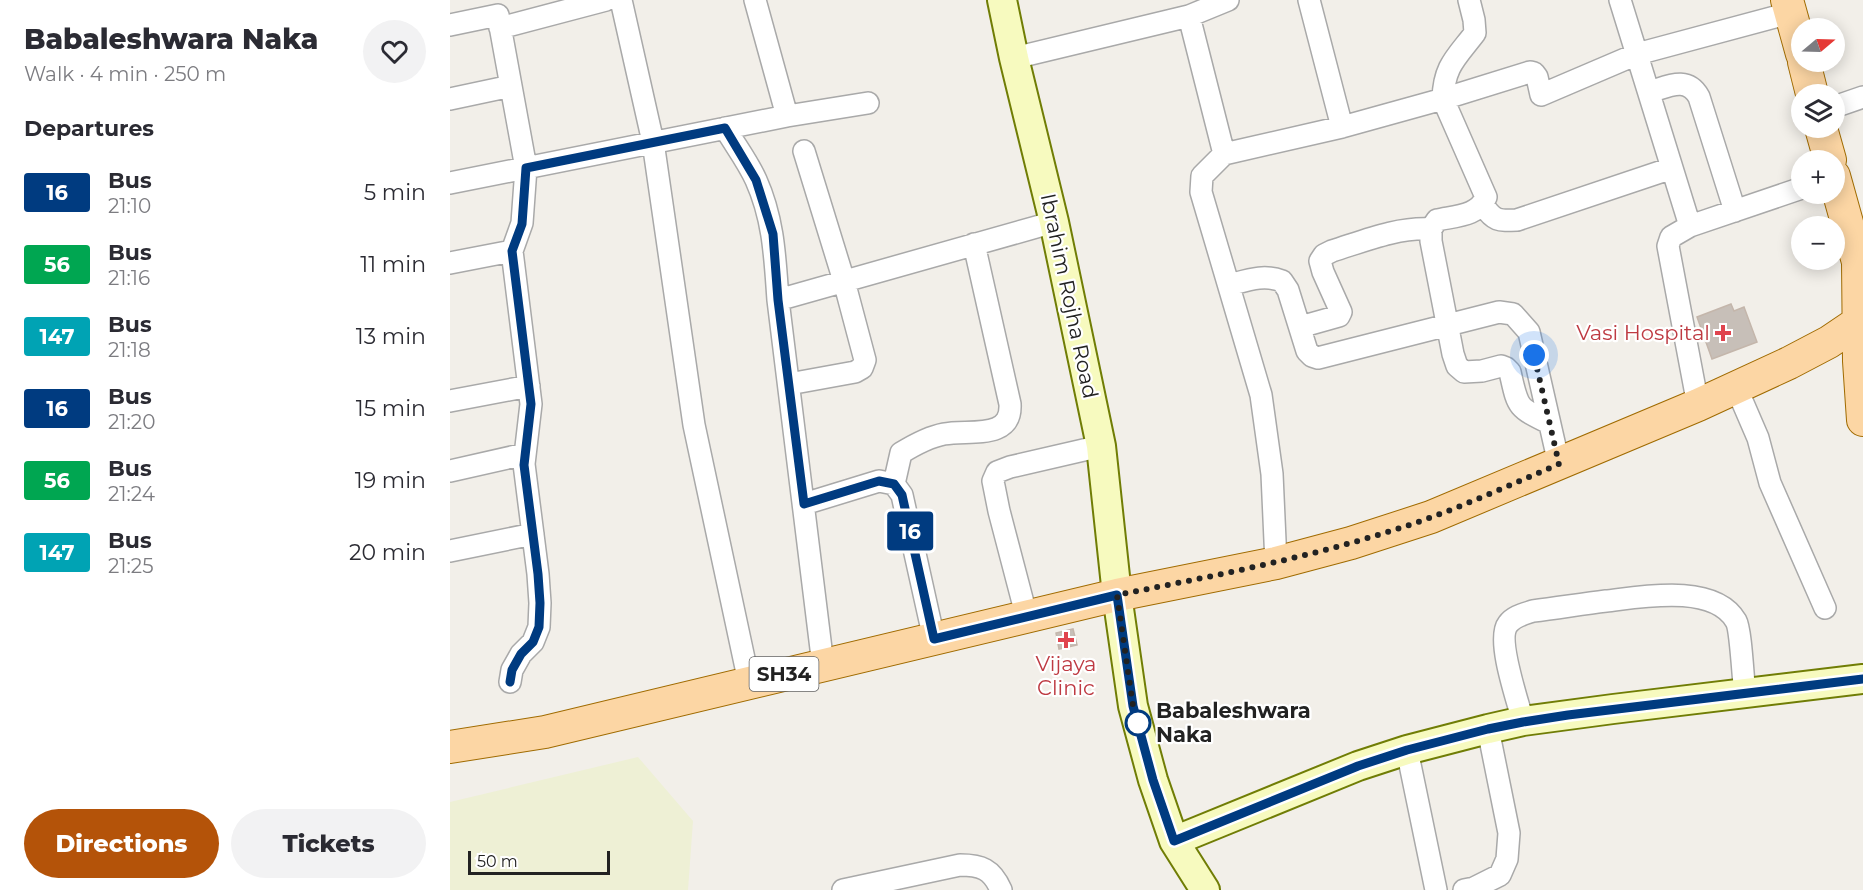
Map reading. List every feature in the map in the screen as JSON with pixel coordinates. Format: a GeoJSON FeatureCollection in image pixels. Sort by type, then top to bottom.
{"type":"FeatureCollection","features":[{"type":"Feature","properties":{"kind":"main road"},"geometry":{"type":"LineString","coordinates":[[1842,204],[1860,267],[1863,420]]}},
{"type":"Feature","properties":{"kind":"main road","name":"SH34"},"geometry":{"type":"LineString","coordinates":[[450,747],[545,732],[1117,595],[1276,563],[1351,543],[1431,517],[1698,405],[1789,363],[1828,342],[1860,320]]}},
{"type":"Feature","properties":{"kind":"street"},"geometry":{"type":"LineString","coordinates":[[450,25],[497,14],[606,0]]}},
{"type":"Feature","properties":{"kind":"street"},"geometry":{"type":"LineString","coordinates":[[621,0],[653,142],[694,425],[749,682]]}},
{"type":"Feature","properties":{"kind":"street"},"geometry":{"type":"LineString","coordinates":[[755,0],[787,116]]}},
{"type":"Feature","properties":{"kind":"street","name":"Ibrahim Rojha Road"},"geometry":{"type":"LineString","coordinates":[[1002,0],[1054,222],[1101,446],[1117,595],[1133,706],[1153,780],[1174,841],[1205,890]]}},
{"type":"Feature","properties":{"kind":"street"},"geometry":{"type":"LineString","coordinates":[[1014,58],[1228,0]]}},
{"type":"Feature","properties":{"kind":"street"},"geometry":{"type":"LineString","coordinates":[[1309,0],[1342,128]]}},
{"type":"Feature","properties":{"kind":"street"},"geometry":{"type":"LineString","coordinates":[[1469,0],[1475,33],[1449,67],[1444,81],[1443,99],[1486,197],[1483,205],[1470,213],[1437,220],[1431,229],[1431,242],[1457,366],[1464,372],[1482,371],[1501,366],[1506,368],[1510,372],[1520,406],[1528,413],[1550,423]]}},
{"type":"Feature","properties":{"kind":"street"},"geometry":{"type":"LineString","coordinates":[[1620,0],[1690,226]]}},
{"type":"Feature","properties":{"kind":"street"},"geometry":{"type":"LineString","coordinates":[[1276,563],[1272,474],[1262,396],[1201,192],[1202,176],[1224,154],[1342,128],[1530,72],[1536,77],[1541,95],[1637,54],[1789,6]]}},
{"type":"Feature","properties":{"kind":"street"},"geometry":{"type":"LineString","coordinates":[[1199,8],[1224,154]]}},
{"type":"Feature","properties":{"kind":"street"},"geometry":{"type":"LineString","coordinates":[[497,14],[526,168],[522,224],[512,251],[531,404],[524,465],[539,593],[539,627],[533,642],[521,654],[512,670],[510,682]]}},
{"type":"Feature","properties":{"kind":"street"},"geometry":{"type":"LineString","coordinates":[[1649,92],[1679,84],[1694,88],[1699,97],[1735,211]]}},
{"type":"Feature","properties":{"kind":"street"},"geometry":{"type":"LineString","coordinates":[[450,99],[511,86]]}},
{"type":"Feature","properties":{"kind":"street"},"geometry":{"type":"LineString","coordinates":[[1845,103],[1863,97]]}},
{"type":"Feature","properties":{"kind":"street"},"geometry":{"type":"LineString","coordinates":[[450,183],[787,116],[868,103]]}},
{"type":"Feature","properties":{"kind":"street"},"geometry":{"type":"LineString","coordinates":[[725,128],[756,180],[773,234],[778,300],[823,665]]}},
{"type":"Feature","properties":{"kind":"street"},"geometry":{"type":"LineString","coordinates":[[789,384],[855,372],[862,368],[865,360],[844,280],[804,151]]}},
{"type":"Feature","properties":{"kind":"street"},"geometry":{"type":"LineString","coordinates":[[1483,205],[1491,216],[1499,221],[1517,220],[1672,168]]}},
{"type":"Feature","properties":{"kind":"street"},"geometry":{"type":"LineString","coordinates":[[1698,405],[1668,246],[1671,237],[1690,226],[1791,192]]}},
{"type":"Feature","properties":{"kind":"street"},"geometry":{"type":"LineString","coordinates":[[778,300],[1054,222]]}},
{"type":"Feature","properties":{"kind":"street"},"geometry":{"type":"LineString","coordinates":[[1300,327],[1332,320],[1341,312],[1323,272],[1320,261],[1324,255],[1332,250],[1398,231],[1416,228],[1431,229]]}},
{"type":"Feature","properties":{"kind":"street"},"geometry":{"type":"LineString","coordinates":[[894,484],[901,453],[921,441],[944,434],[992,430],[1005,425],[1011,416],[974,244]]}},
{"type":"Feature","properties":{"kind":"street"},"geometry":{"type":"LineString","coordinates":[[450,263],[512,251]]}},
{"type":"Feature","properties":{"kind":"street"},"geometry":{"type":"LineString","coordinates":[[1229,285],[1256,278],[1271,277],[1282,281],[1288,290],[1307,351],[1318,358],[1499,312],[1513,314],[1529,332],[1559,464]]}},
{"type":"Feature","properties":{"kind":"street"},"geometry":{"type":"LineString","coordinates":[[450,401],[529,386]]}},
{"type":"Feature","properties":{"kind":"street"},"geometry":{"type":"LineString","coordinates":[[1736,387],[1758,438],[1770,483],[1826,609]]}},
{"type":"Feature","properties":{"kind":"street"},"geometry":{"type":"LineString","coordinates":[[1027,618],[993,481],[997,472],[1010,467],[1101,446]]}},
{"type":"Feature","properties":{"kind":"street"},"geometry":{"type":"LineString","coordinates":[[450,471],[525,454]]}},
{"type":"Feature","properties":{"kind":"street"},"geometry":{"type":"LineString","coordinates":[[804,504],[879,481],[894,484],[902,495],[934,639]]}},
{"type":"Feature","properties":{"kind":"street"},"geometry":{"type":"LineString","coordinates":[[450,551],[533,534]]}},
{"type":"Feature","properties":{"kind":"street"},"geometry":{"type":"LineString","coordinates":[[1523,722],[1503,647],[1505,626],[1513,618],[1533,611],[1636,597],[1682,595],[1704,599],[1726,609],[1737,622],[1745,694]]}},
{"type":"Feature","properties":{"kind":"street"},"geometry":{"type":"LineString","coordinates":[[1174,841],[1358,766],[1407,750],[1488,729],[1523,722],[1863,679]]}},
{"type":"Feature","properties":{"kind":"street"},"geometry":{"type":"LineString","coordinates":[[1464,890],[1474,888],[1500,875],[1507,859],[1509,833],[1488,729]]}},
{"type":"Feature","properties":{"kind":"street"},"geometry":{"type":"LineString","coordinates":[[1407,750],[1436,890]]}},
{"type":"Feature","properties":{"kind":"street"},"geometry":{"type":"LineString","coordinates":[[843,890],[960,865],[978,865],[990,873],[1001,890]]}},
{"type":"Feature","properties":{"kind":"green space"},"geometry":{"type":"Polygon","coordinates":[[[638,757],[693,821],[688,890],[450,890],[450,802],[638,757]]]}},
{"type":"Feature","properties":{"kind":"building"},"geometry":{"type":"Polygon","coordinates":[[[1731,304],[1734,311],[1744,307],[1757,342],[1712,359],[1697,317],[1731,304]]]}},
{"type":"Feature","properties":{"kind":"building"},"geometry":{"type":"Polygon","coordinates":[[[1073,629],[1077,645],[1059,649],[1056,633],[1073,629]]]}},
{"type":"Feature","properties":{"kind":"bus line","name":"16"},"geometry":{"type":"LineString","coordinates":[[510,682],[512,670],[521,654],[533,642],[539,627],[540,603],[524,465],[531,404],[512,251],[522,224],[526,168],[725,128],[756,180],[773,234],[778,300],[804,504],[879,481],[894,484],[902,495],[934,639],[1117,595],[1133,706],[1153,780],[1174,841],[1358,766],[1407,750],[1488,729],[1568,715],[1863,679]]}},
{"type":"Feature","properties":{"kind":"place","name":"Vasi Hospital"},"geometry":{"type":"Point","coordinates":[1723,333]}},
{"type":"Feature","properties":{"kind":"place","name":"Vijaya Clinic"},"geometry":{"type":"Point","coordinates":[1066,640]}},
{"type":"Feature","properties":{"kind":"place","name":"Babaleshwara Naka"},"geometry":{"type":"Point","coordinates":[1138,723]}},
{"type":"Feature","properties":{"kind":"route"},"geometry":{"type":"LineString","coordinates":[[1138,723],[1133,706],[1117,595],[1276,563],[1351,543],[1431,517],[1559,464],[1534,355]]}}]}
